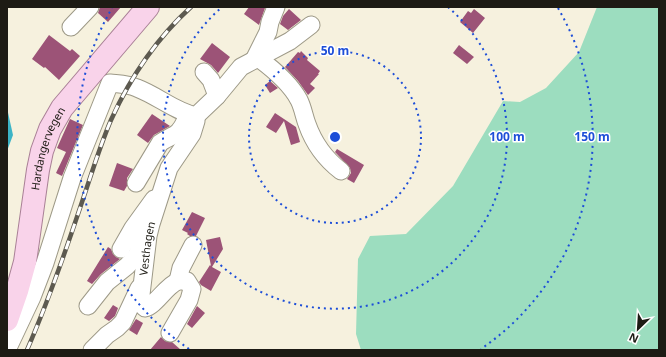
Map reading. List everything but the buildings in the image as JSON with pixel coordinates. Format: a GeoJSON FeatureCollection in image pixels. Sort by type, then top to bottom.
{"type":"FeatureCollection","features":[{"type":"Feature","properties":{"kind":"main road","name":"Hardangervegen"},"geometry":{"type":"LineString","coordinates":[[7,320],[23,268],[38,170],[42,151],[50,129],[62,108],[148,7]]}},
{"type":"Feature","properties":{"kind":"street"},"geometry":{"type":"LineString","coordinates":[[71,27],[90,7]]}},
{"type":"Feature","properties":{"kind":"street"},"geometry":{"type":"LineString","coordinates":[[256,59],[268,32],[268,19]]}},
{"type":"Feature","properties":{"kind":"street"},"geometry":{"type":"LineString","coordinates":[[136,183],[160,143],[176,134],[192,115],[217,96],[236,72],[256,59],[290,41],[311,25]]}},
{"type":"Feature","properties":{"kind":"street"},"geometry":{"type":"LineString","coordinates":[[256,59],[271,68],[289,86],[298,99],[312,138],[318,148],[326,158],[341,171]]}},
{"type":"Feature","properties":{"kind":"street"},"geometry":{"type":"LineString","coordinates":[[204,72],[211,80],[217,96]]}},
{"type":"Feature","properties":{"kind":"street"},"geometry":{"type":"LineString","coordinates":[[7,350],[32,297],[45,263],[72,178],[110,83],[129,85],[139,88],[180,111],[192,115]]}},
{"type":"Feature","properties":{"kind":"street","name":"Vesthagen"},"geometry":{"type":"LineString","coordinates":[[178,280],[160,294],[149,307],[145,308],[142,306],[140,302],[148,236],[162,189],[172,163],[192,134],[196,121],[192,115]]}},
{"type":"Feature","properties":{"kind":"street"},"geometry":{"type":"LineString","coordinates":[[121,249],[133,228],[150,206],[158,192],[162,189]]}},
{"type":"Feature","properties":{"kind":"street"},"geometry":{"type":"LineString","coordinates":[[88,306],[107,282],[127,266],[139,250],[143,240],[148,236]]}},
{"type":"Feature","properties":{"kind":"street"},"geometry":{"type":"LineString","coordinates":[[170,333],[190,300],[192,289],[187,282],[178,280],[181,268],[193,245]]}},
{"type":"Feature","properties":{"kind":"street"},"geometry":{"type":"LineString","coordinates":[[92,350],[107,334],[123,322],[143,279]]}},
{"type":"Feature","properties":{"kind":"green space"},"geometry":{"type":"Polygon","coordinates":[[[597,7],[659,7],[659,350],[361,350],[356,334],[358,259],[370,236],[406,234],[453,186],[503,101],[520,102],[546,88],[579,52],[597,7]]]}},
{"type":"Feature","properties":{"kind":"water"},"geometry":{"type":"Polygon","coordinates":[[[7,108],[13,135],[7,151],[7,108]]]}},
{"type":"Feature","properties":{"kind":"railway"},"geometry":{"type":"LineString","coordinates":[[27,350],[55,280],[99,153],[118,104],[145,59],[167,32],[191,7]]}}]}
